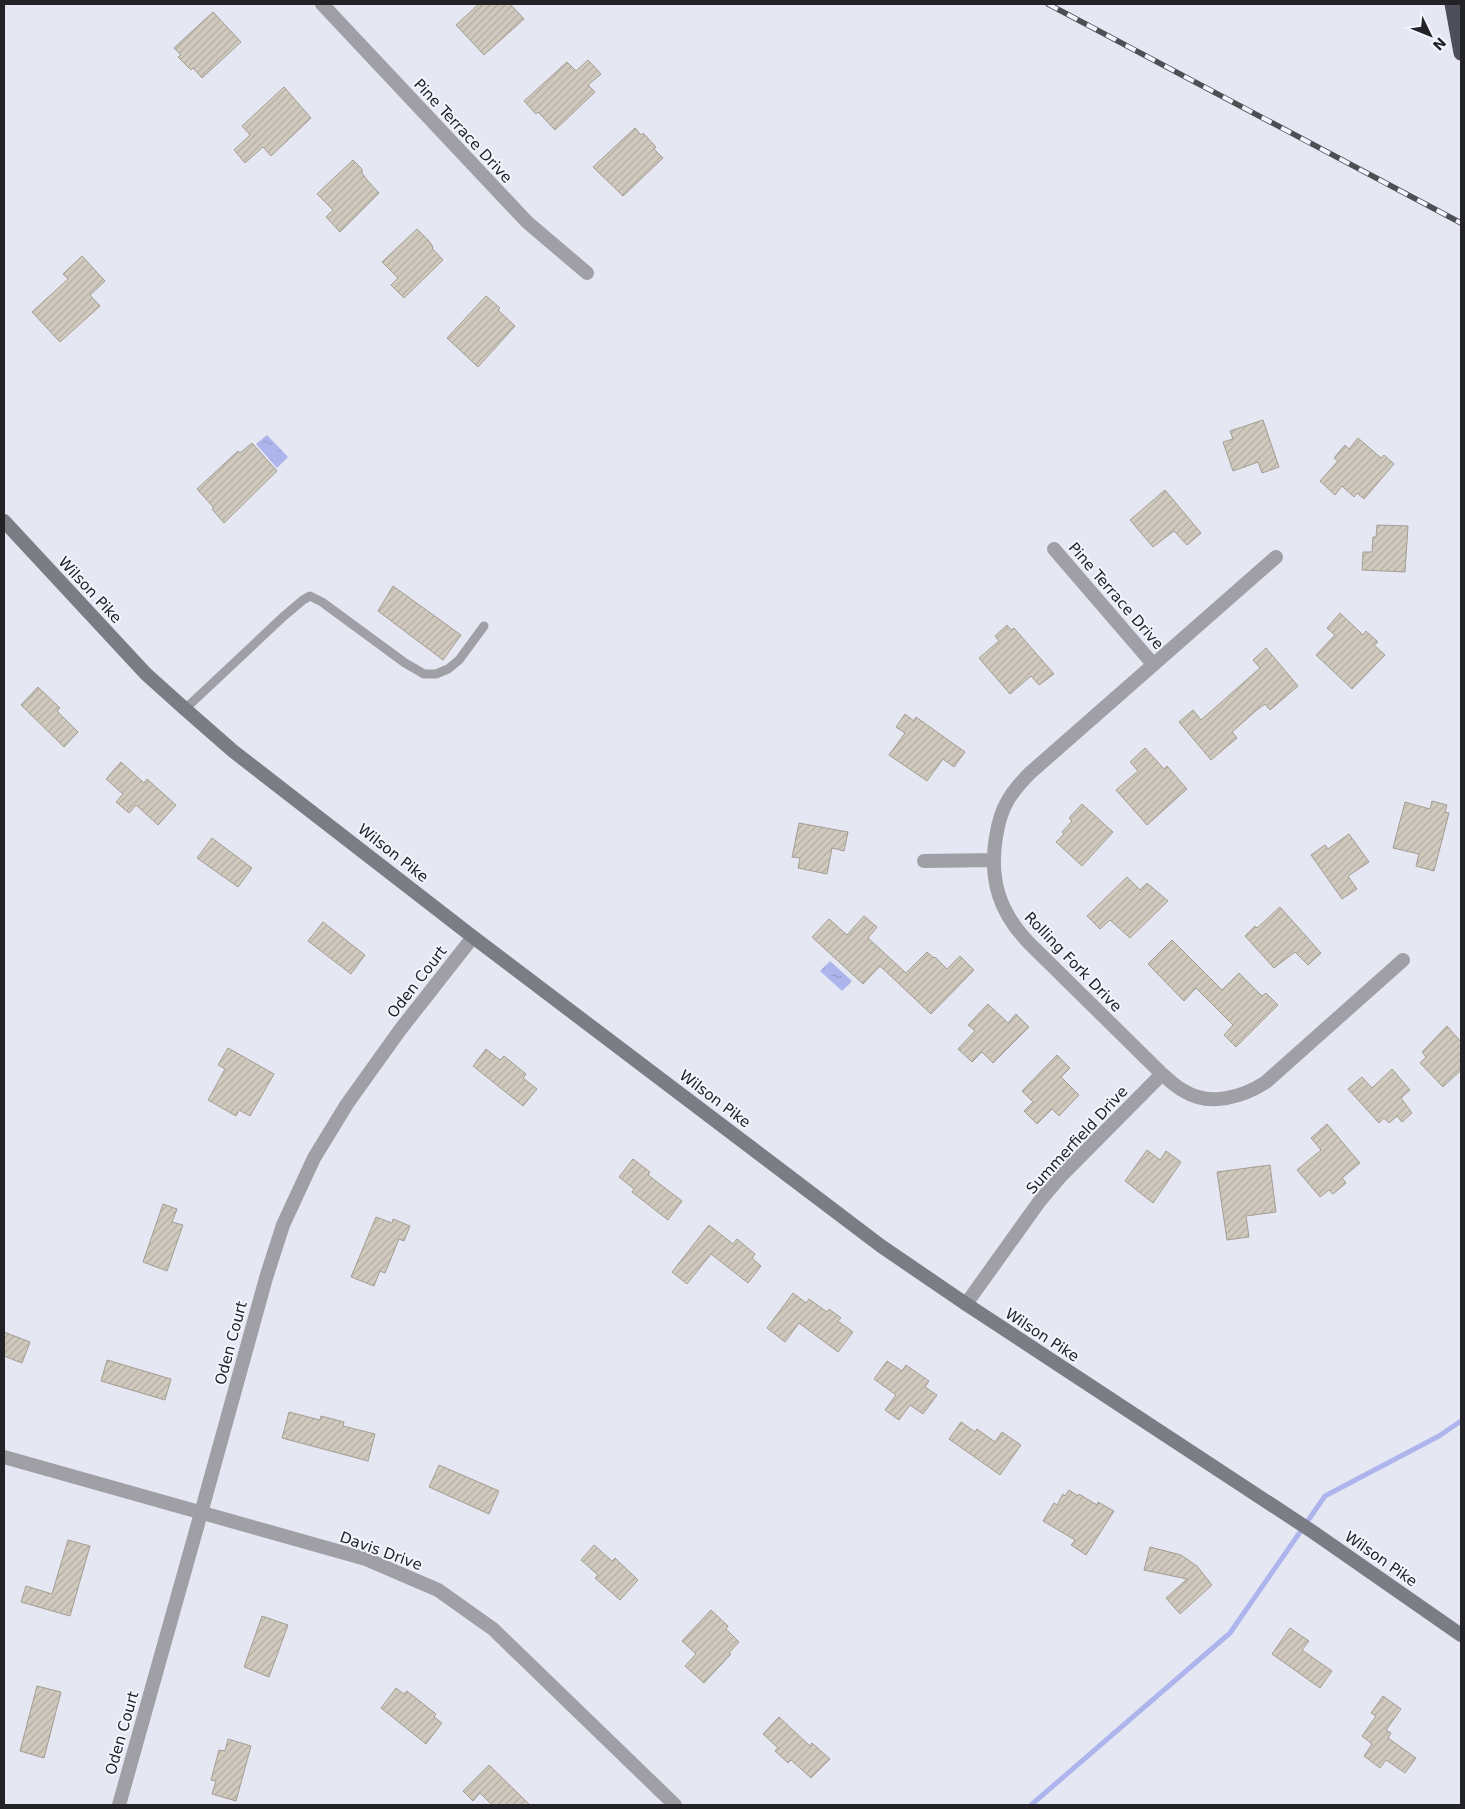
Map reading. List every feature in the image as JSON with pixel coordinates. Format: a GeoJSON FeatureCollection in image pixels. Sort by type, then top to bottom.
{"type":"FeatureCollection","features":[{"type":"Feature","properties":{"kind":"highway"},"geometry":{"type":"LineString","coordinates":[[1452,4],[1461,53]]}},
{"type":"Feature","properties":{"kind":"main road","name":"Wilson Pike"},"geometry":{"type":"LineString","coordinates":[[4,521],[146,674],[185,709],[233,751],[474,936],[881,1246],[966,1304],[1294,1519],[1461,1635]]}},
{"type":"Feature","properties":{"kind":"street","name":"Pine Terrace Drive"},"geometry":{"type":"LineString","coordinates":[[322,4],[527,222],[587,273]]}},
{"type":"Feature","properties":{"kind":"street","name":"Pine Terrace Drive"},"geometry":{"type":"LineString","coordinates":[[1054,549],[1153,664]]}},
{"type":"Feature","properties":{"kind":"street","name":"Rolling Fork Drive"},"geometry":{"type":"LineString","coordinates":[[1276,557],[1030,773],[1017,788],[1007,801],[997,832],[994,860],[995,884],[1006,913],[1020,934],[1162,1074],[1181,1090],[1197,1097],[1227,1098],[1254,1090],[1273,1076],[1403,960]]}},
{"type":"Feature","properties":{"kind":"street"},"geometry":{"type":"LineString","coordinates":[[924,861],[994,860]]}},
{"type":"Feature","properties":{"kind":"street","name":"Oden Court"},"geometry":{"type":"LineString","coordinates":[[118,1805],[202,1513],[266,1278],[283,1225],[314,1158],[347,1104],[395,1037],[474,936]]}},
{"type":"Feature","properties":{"kind":"street","name":"Summerfield Drive"},"geometry":{"type":"LineString","coordinates":[[966,1304],[1039,1202],[1060,1177],[1162,1074]]}},
{"type":"Feature","properties":{"kind":"street","name":"Davis Drive"},"geometry":{"type":"LineString","coordinates":[[4,1457],[366,1559],[440,1592],[492,1629],[675,1805]]}},
{"type":"Feature","properties":{"kind":"lane"},"geometry":{"type":"LineString","coordinates":[[185,709],[284,616],[310,596],[322,602],[405,663],[424,674],[436,674],[448,669],[459,660],[484,626]]}},
{"type":"Feature","properties":{"kind":"water"},"geometry":{"type":"Polygon","coordinates":[[[267,435],[288,457],[277,468],[256,444],[267,435]]]}},
{"type":"Feature","properties":{"kind":"water"},"geometry":{"type":"Polygon","coordinates":[[[830,961],[852,981],[842,991],[820,971],[830,961]]]}},
{"type":"Feature","properties":{"kind":"building"},"geometry":{"type":"Polygon","coordinates":[[[479,4],[510,4],[524,19],[484,55],[456,25],[479,4]]]}},
{"type":"Feature","properties":{"kind":"building"},"geometry":{"type":"Polygon","coordinates":[[[213,12],[241,42],[202,78],[193,68],[191,70],[178,57],[181,55],[174,48],[213,12]]]}},
{"type":"Feature","properties":{"kind":"building"},"geometry":{"type":"Polygon","coordinates":[[[588,60],[601,74],[588,85],[595,92],[555,130],[538,112],[536,114],[524,101],[567,62],[576,71],[588,60]]]}},
{"type":"Feature","properties":{"kind":"building"},"geometry":{"type":"Polygon","coordinates":[[[284,87],[311,118],[271,156],[263,147],[245,163],[234,150],[250,135],[242,126],[284,87]]]}},
{"type":"Feature","properties":{"kind":"building"},"geometry":{"type":"Polygon","coordinates":[[[635,128],[641,135],[643,133],[663,158],[623,196],[593,167],[635,128]]]}},
{"type":"Feature","properties":{"kind":"building"},"geometry":{"type":"Polygon","coordinates":[[[353,160],[379,193],[340,232],[326,217],[333,210],[317,194],[353,160]]]}},
{"type":"Feature","properties":{"kind":"building"},"geometry":{"type":"Polygon","coordinates":[[[417,229],[443,260],[404,298],[391,285],[398,278],[382,262],[417,229]]]}},
{"type":"Feature","properties":{"kind":"building"},"geometry":{"type":"Polygon","coordinates":[[[82,256],[105,281],[90,295],[100,306],[60,342],[32,312],[68,279],[63,274],[82,256]]]}},
{"type":"Feature","properties":{"kind":"building"},"geometry":{"type":"Polygon","coordinates":[[[486,296],[500,308],[498,310],[515,326],[478,367],[447,338],[486,296]]]}},
{"type":"Feature","properties":{"kind":"building"},"geometry":{"type":"Polygon","coordinates":[[[1263,420],[1279,467],[1262,473],[1258,462],[1233,471],[1223,442],[1233,439],[1230,431],[1263,420]]]}},
{"type":"Feature","properties":{"kind":"building"},"geometry":{"type":"Polygon","coordinates":[[[1358,438],[1381,458],[1384,455],[1394,464],[1364,499],[1357,493],[1354,497],[1342,486],[1335,495],[1320,481],[1338,461],[1334,458],[1345,445],[1349,449],[1358,438]]]}},
{"type":"Feature","properties":{"kind":"building"},"geometry":{"type":"Polygon","coordinates":[[[252,443],[277,471],[224,523],[197,489],[238,451],[240,453],[252,443]]]}},
{"type":"Feature","properties":{"kind":"building"},"geometry":{"type":"Polygon","coordinates":[[[1165,490],[1201,533],[1187,545],[1174,531],[1153,547],[1130,520],[1165,490]]]}},
{"type":"Feature","properties":{"kind":"building"},"geometry":{"type":"Polygon","coordinates":[[[1377,525],[1408,526],[1405,572],[1362,570],[1363,552],[1372,552],[1373,537],[1376,537],[1377,525]]]}},
{"type":"Feature","properties":{"kind":"building"},"geometry":{"type":"Polygon","coordinates":[[[393,586],[461,635],[443,660],[378,611],[393,586]]]}},
{"type":"Feature","properties":{"kind":"building"},"geometry":{"type":"Polygon","coordinates":[[[1340,613],[1363,635],[1366,631],[1378,642],[1374,645],[1385,655],[1352,689],[1316,655],[1335,635],[1327,628],[1340,613]]]}},
{"type":"Feature","properties":{"kind":"building"},"geometry":{"type":"Polygon","coordinates":[[[1007,625],[1011,630],[1014,628],[1054,674],[1039,685],[1031,676],[1010,694],[979,658],[999,641],[995,636],[1007,625]]]}},
{"type":"Feature","properties":{"kind":"building"},"geometry":{"type":"Polygon","coordinates":[[[1266,648],[1298,686],[1270,710],[1265,704],[1258,709],[1232,732],[1237,738],[1211,760],[1179,722],[1193,710],[1201,720],[1260,668],[1253,660],[1266,648]]]}},
{"type":"Feature","properties":{"kind":"building"},"geometry":{"type":"Polygon","coordinates":[[[38,687],[60,708],[57,711],[78,732],[64,747],[21,705],[38,687]]]}},
{"type":"Feature","properties":{"kind":"building"},"geometry":{"type":"Polygon","coordinates":[[[905,714],[914,721],[916,717],[965,752],[954,767],[943,759],[927,781],[889,755],[905,733],[896,727],[905,714]]]}},
{"type":"Feature","properties":{"kind":"building"},"geometry":{"type":"Polygon","coordinates":[[[1145,748],[1164,769],[1167,766],[1187,789],[1147,825],[1116,790],[1138,771],[1130,762],[1145,748]]]}},
{"type":"Feature","properties":{"kind":"building"},"geometry":{"type":"Polygon","coordinates":[[[121,762],[144,783],[147,779],[176,805],[158,825],[136,805],[129,813],[116,802],[123,794],[106,779],[121,762]]]}},
{"type":"Feature","properties":{"kind":"building"},"geometry":{"type":"Polygon","coordinates":[[[1432,801],[1447,805],[1445,812],[1449,813],[1434,871],[1416,866],[1419,854],[1393,848],[1405,802],[1430,809],[1432,801]]]}},
{"type":"Feature","properties":{"kind":"building"},"geometry":{"type":"Polygon","coordinates":[[[1082,804],[1113,832],[1082,866],[1056,842],[1064,834],[1062,832],[1072,821],[1069,818],[1082,804]]]}},
{"type":"Feature","properties":{"kind":"building"},"geometry":{"type":"Polygon","coordinates":[[[799,823],[848,832],[844,851],[832,848],[827,874],[798,868],[800,858],[792,857],[799,823]]]}},
{"type":"Feature","properties":{"kind":"building"},"geometry":{"type":"Polygon","coordinates":[[[1349,834],[1369,862],[1348,876],[1357,889],[1342,899],[1311,855],[1325,845],[1328,849],[1349,834]]]}},
{"type":"Feature","properties":{"kind":"building"},"geometry":{"type":"Polygon","coordinates":[[[212,838],[252,868],[238,887],[197,858],[212,838]]]}},
{"type":"Feature","properties":{"kind":"building"},"geometry":{"type":"Polygon","coordinates":[[[1127,877],[1140,890],[1147,883],[1168,901],[1130,938],[1110,920],[1100,929],[1087,916],[1127,877]]]}},
{"type":"Feature","properties":{"kind":"building"},"geometry":{"type":"Polygon","coordinates":[[[1280,907],[1321,953],[1308,965],[1295,952],[1274,968],[1245,936],[1280,907]]]}},
{"type":"Feature","properties":{"kind":"building"},"geometry":{"type":"Polygon","coordinates":[[[864,916],[877,927],[868,938],[906,973],[927,952],[947,969],[960,956],[974,970],[931,1014],[880,966],[863,984],[812,937],[829,919],[847,935],[864,916]]]}},
{"type":"Feature","properties":{"kind":"building"},"geometry":{"type":"Polygon","coordinates":[[[323,922],[365,955],[351,974],[308,941],[323,922]]]}},
{"type":"Feature","properties":{"kind":"building"},"geometry":{"type":"Polygon","coordinates":[[[1172,940],[1222,990],[1239,973],[1262,996],[1266,993],[1278,1005],[1236,1047],[1224,1035],[1233,1025],[1196,988],[1184,1001],[1148,964],[1172,940]]]}},
{"type":"Feature","properties":{"kind":"building"},"geometry":{"type":"Polygon","coordinates":[[[988,1004],[1008,1023],[1016,1014],[1029,1027],[993,1063],[982,1052],[972,1062],[958,1049],[975,1031],[968,1025],[988,1004]]]}},
{"type":"Feature","properties":{"kind":"building"},"geometry":{"type":"Polygon","coordinates":[[[1447,1026],[1461,1042],[1461,1070],[1443,1087],[1420,1063],[1426,1057],[1422,1052],[1447,1026]]]}},
{"type":"Feature","properties":{"kind":"building"},"geometry":{"type":"Polygon","coordinates":[[[228,1048],[274,1074],[250,1116],[239,1110],[236,1116],[208,1100],[225,1069],[218,1065],[228,1048]]]}},
{"type":"Feature","properties":{"kind":"building"},"geometry":{"type":"Polygon","coordinates":[[[486,1049],[500,1060],[504,1056],[526,1074],[523,1078],[537,1089],[523,1106],[473,1066],[486,1049]]]}},
{"type":"Feature","properties":{"kind":"building"},"geometry":{"type":"Polygon","coordinates":[[[1057,1055],[1070,1068],[1061,1077],[1079,1095],[1059,1116],[1052,1109],[1037,1124],[1024,1111],[1033,1102],[1022,1091],[1057,1055]]]}},
{"type":"Feature","properties":{"kind":"building"},"geometry":{"type":"Polygon","coordinates":[[[1392,1069],[1410,1090],[1401,1098],[1412,1113],[1402,1122],[1397,1116],[1389,1123],[1384,1118],[1379,1123],[1348,1089],[1362,1077],[1372,1088],[1392,1069]]]}},
{"type":"Feature","properties":{"kind":"building"},"geometry":{"type":"Polygon","coordinates":[[[1327,1124],[1360,1163],[1342,1178],[1346,1183],[1333,1194],[1329,1190],[1320,1197],[1297,1170],[1321,1150],[1311,1138],[1327,1124]]]}},
{"type":"Feature","properties":{"kind":"building"},"geometry":{"type":"Polygon","coordinates":[[[1147,1150],[1160,1160],[1166,1151],[1181,1162],[1153,1203],[1125,1181],[1147,1150]]]}},
{"type":"Feature","properties":{"kind":"building"},"geometry":{"type":"Polygon","coordinates":[[[633,1159],[650,1172],[648,1175],[682,1201],[668,1220],[632,1192],[634,1189],[619,1177],[633,1159]]]}},
{"type":"Feature","properties":{"kind":"building"},"geometry":{"type":"Polygon","coordinates":[[[1270,1165],[1276,1212],[1246,1216],[1249,1237],[1227,1240],[1217,1172],[1270,1165]]]}},
{"type":"Feature","properties":{"kind":"building"},"geometry":{"type":"Polygon","coordinates":[[[163,1204],[177,1209],[172,1222],[183,1225],[167,1271],[143,1262],[163,1204]]]}},
{"type":"Feature","properties":{"kind":"building"},"geometry":{"type":"Polygon","coordinates":[[[376,1217],[392,1223],[393,1219],[410,1226],[404,1241],[399,1239],[385,1273],[380,1271],[374,1286],[351,1277],[376,1217]]]}},
{"type":"Feature","properties":{"kind":"building"},"geometry":{"type":"Polygon","coordinates":[[[709,1225],[733,1244],[737,1239],[755,1254],[752,1258],[761,1266],[748,1283],[711,1254],[687,1284],[672,1272],[709,1225]]]}},
{"type":"Feature","properties":{"kind":"building"},"geometry":{"type":"Polygon","coordinates":[[[793,1293],[806,1303],[809,1299],[827,1312],[829,1309],[841,1318],[838,1321],[853,1332],[838,1352],[799,1323],[785,1342],[767,1328],[793,1293]]]}},
{"type":"Feature","properties":{"kind":"building"},"geometry":{"type":"Polygon","coordinates":[[[4,1332],[30,1342],[22,1363],[4,1356],[4,1332]]]}},
{"type":"Feature","properties":{"kind":"building"},"geometry":{"type":"Polygon","coordinates":[[[107,1360],[171,1379],[165,1400],[101,1381],[107,1360]]]}},
{"type":"Feature","properties":{"kind":"building"},"geometry":{"type":"Polygon","coordinates":[[[887,1361],[902,1371],[906,1365],[929,1381],[925,1387],[937,1395],[923,1414],[910,1405],[899,1420],[885,1410],[896,1395],[874,1379],[887,1361]]]}},
{"type":"Feature","properties":{"kind":"building"},"geometry":{"type":"Polygon","coordinates":[[[289,1412],[320,1420],[321,1416],[344,1422],[343,1426],[375,1434],[368,1461],[282,1438],[289,1412]]]}},
{"type":"Feature","properties":{"kind":"building"},"geometry":{"type":"Polygon","coordinates":[[[961,1422],[975,1432],[977,1429],[995,1442],[1002,1432],[1021,1445],[1000,1475],[949,1439],[961,1422]]]}},
{"type":"Feature","properties":{"kind":"building"},"geometry":{"type":"Polygon","coordinates":[[[439,1465],[499,1491],[489,1514],[429,1487],[439,1465]]]}},
{"type":"Feature","properties":{"kind":"building"},"geometry":{"type":"Polygon","coordinates":[[[1069,1490],[1097,1505],[1098,1502],[1114,1511],[1086,1555],[1071,1545],[1075,1540],[1043,1521],[1054,1503],[1057,1505],[1063,1494],[1065,1496],[1069,1490]]]}},
{"type":"Feature","properties":{"kind":"building"},"geometry":{"type":"Polygon","coordinates":[[[68,1540],[90,1546],[70,1616],[21,1602],[26,1586],[52,1594],[68,1540]]]}},
{"type":"Feature","properties":{"kind":"building"},"geometry":{"type":"Polygon","coordinates":[[[594,1545],[612,1561],[615,1558],[638,1580],[620,1600],[595,1578],[598,1575],[581,1560],[594,1545]]]}},
{"type":"Feature","properties":{"kind":"building"},"geometry":{"type":"Polygon","coordinates":[[[1150,1547],[1181,1555],[1197,1566],[1212,1585],[1180,1614],[1166,1598],[1187,1579],[1144,1570],[1150,1547]]]}},
{"type":"Feature","properties":{"kind":"building"},"geometry":{"type":"Polygon","coordinates":[[[711,1610],[728,1626],[726,1629],[739,1642],[729,1653],[731,1654],[704,1683],[685,1666],[696,1654],[682,1641],[711,1610]]]}},
{"type":"Feature","properties":{"kind":"building"},"geometry":{"type":"Polygon","coordinates":[[[262,1616],[288,1625],[269,1677],[244,1667],[262,1616]]]}},
{"type":"Feature","properties":{"kind":"building"},"geometry":{"type":"Polygon","coordinates":[[[1290,1628],[1309,1641],[1302,1650],[1332,1671],[1320,1688],[1272,1654],[1290,1628]]]}},
{"type":"Feature","properties":{"kind":"building"},"geometry":{"type":"Polygon","coordinates":[[[37,1686],[61,1692],[44,1758],[20,1751],[37,1686]]]}},
{"type":"Feature","properties":{"kind":"building"},"geometry":{"type":"Polygon","coordinates":[[[396,1688],[404,1694],[407,1691],[436,1714],[434,1717],[442,1723],[426,1744],[381,1708],[396,1688]]]}},
{"type":"Feature","properties":{"kind":"building"},"geometry":{"type":"Polygon","coordinates":[[[1383,1696],[1401,1709],[1386,1730],[1391,1733],[1388,1738],[1416,1758],[1405,1773],[1386,1760],[1380,1768],[1364,1756],[1372,1744],[1362,1736],[1376,1716],[1371,1713],[1383,1696]]]}},
{"type":"Feature","properties":{"kind":"building"},"geometry":{"type":"Polygon","coordinates":[[[779,1717],[810,1746],[812,1743],[830,1759],[811,1778],[791,1760],[788,1763],[775,1751],[778,1748],[763,1734],[779,1717]]]}},
{"type":"Feature","properties":{"kind":"building"},"geometry":{"type":"Polygon","coordinates":[[[228,1739],[251,1746],[236,1801],[212,1794],[216,1781],[211,1780],[219,1750],[225,1751],[228,1739]]]}},
{"type":"Feature","properties":{"kind":"building"},"geometry":{"type":"Polygon","coordinates":[[[489,1765],[530,1805],[492,1805],[480,1793],[473,1801],[463,1791],[489,1765]]]}},
{"type":"Feature","properties":{"kind":"waterway"},"geometry":{"type":"LineString","coordinates":[[1031,1805],[1230,1633],[1325,1496],[1439,1436],[1461,1421]]}},
{"type":"Feature","properties":{"kind":"railway"},"geometry":{"type":"LineString","coordinates":[[1048,4],[1461,223]]}}]}
